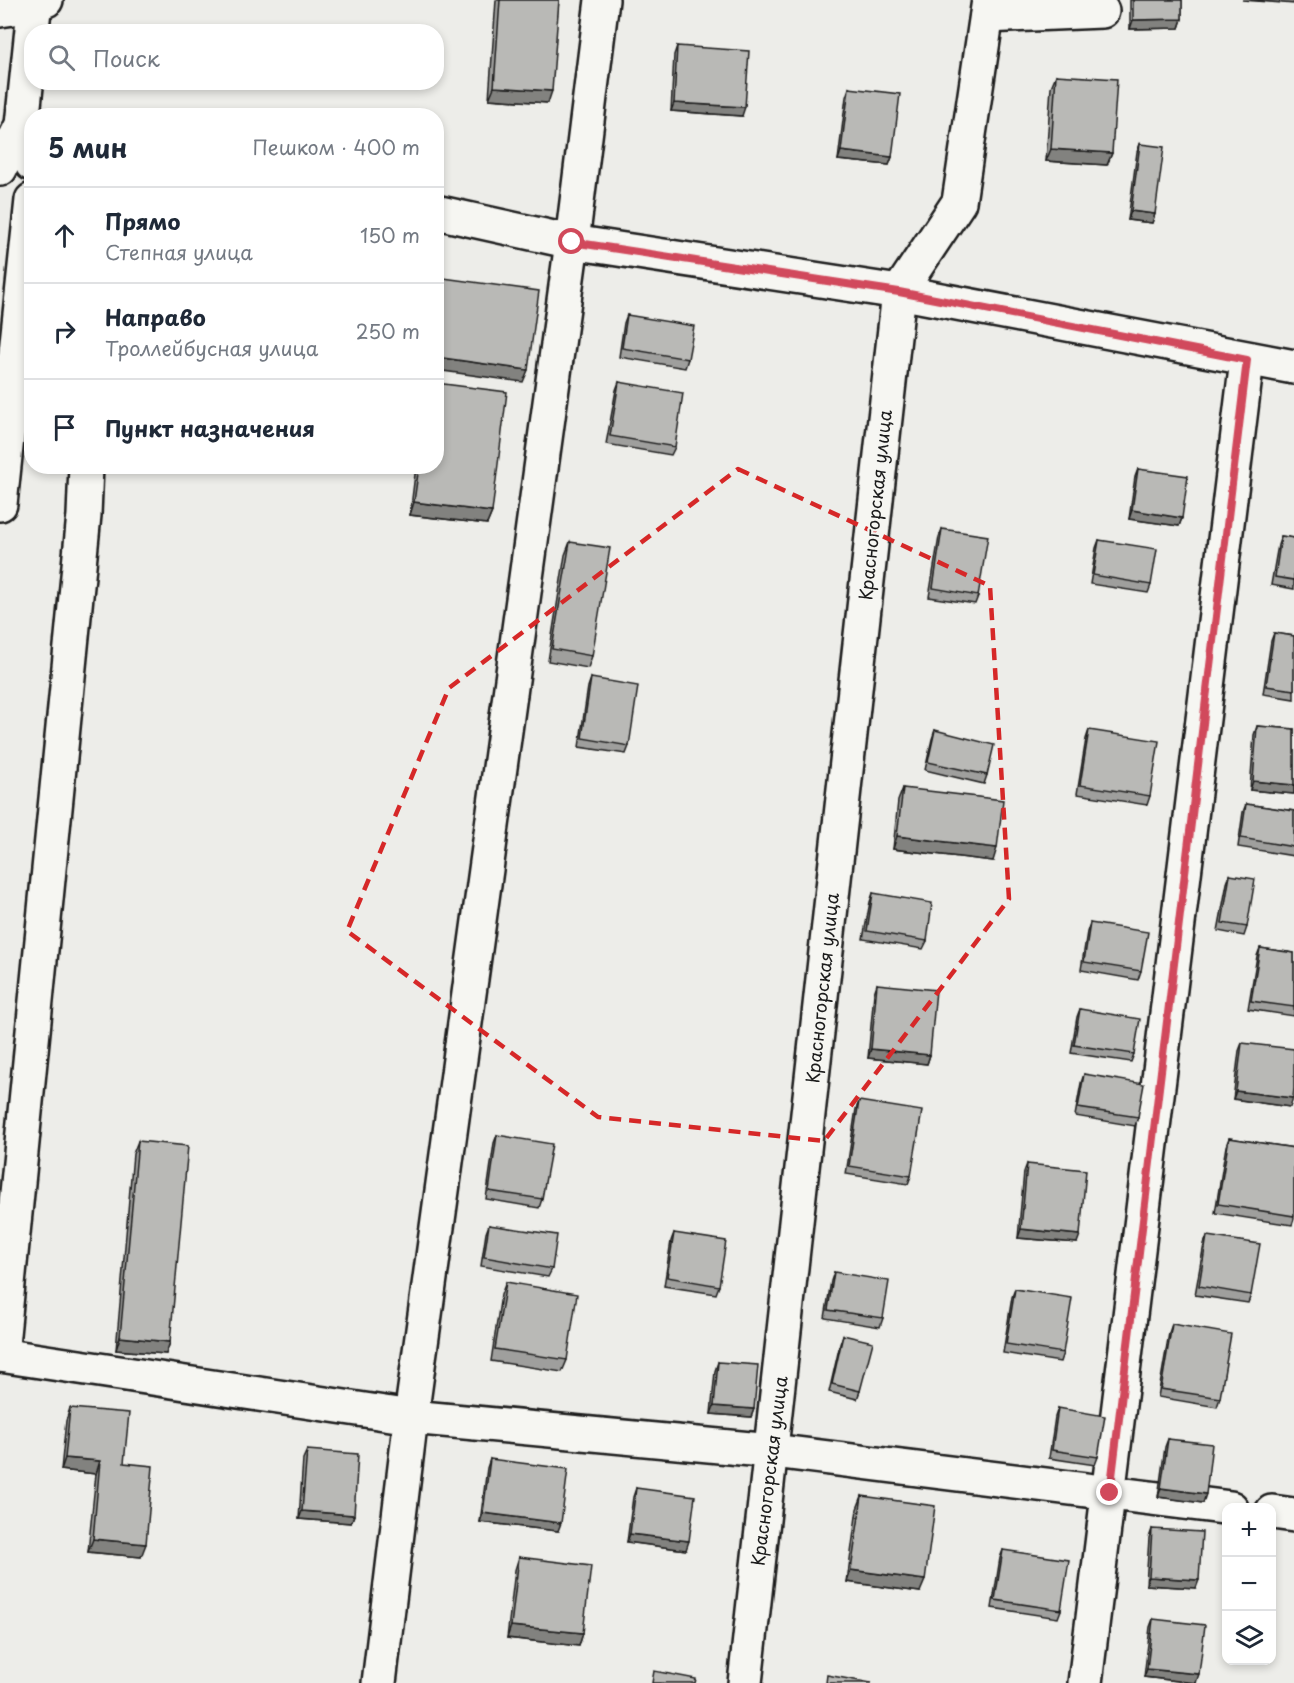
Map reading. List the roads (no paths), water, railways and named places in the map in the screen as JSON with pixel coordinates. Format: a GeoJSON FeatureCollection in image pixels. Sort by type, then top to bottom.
{"type":"FeatureCollection","features":[{"type":"Feature","properties":{"kind":"street"},"geometry":{"type":"LineString","coordinates":[[379,1683],[411,1418],[572,242],[602,0]]}},
{"type":"Feature","properties":{"kind":"street"},"geometry":{"type":"LineString","coordinates":[[0,10],[38,2],[36,24]]}},
{"type":"Feature","properties":{"kind":"street"},"geometry":{"type":"LineString","coordinates":[[899,292],[959,202],[988,8],[1102,12]]}},
{"type":"Feature","properties":{"kind":"street"},"geometry":{"type":"LineString","coordinates":[[29,108],[30,90]]}},
{"type":"Feature","properties":{"kind":"street"},"geometry":{"type":"LineString","coordinates":[[0,169],[24,131]]}},
{"type":"Feature","properties":{"kind":"street"},"geometry":{"type":"LineString","coordinates":[[444,214],[572,242],[899,292],[1247,360],[1294,367]]}},
{"type":"Feature","properties":{"kind":"street"},"geometry":{"type":"LineString","coordinates":[[0,504],[24,276]]}},
{"type":"Feature","properties":{"kind":"street","name":"Красногорская улица"},"geometry":{"type":"LineString","coordinates":[[745,1683],[773,1451],[899,292]]}},
{"type":"Feature","properties":{"kind":"street"},"geometry":{"type":"LineString","coordinates":[[1085,1683],[1247,360]]}},
{"type":"Feature","properties":{"kind":"street"},"geometry":{"type":"LineString","coordinates":[[86,474],[84,515],[1,1355],[411,1418],[773,1451],[1222,1507]]}},
{"type":"Feature","properties":{"kind":"street"},"geometry":{"type":"LineString","coordinates":[[1276,1513],[1294,1515]]}}]}
